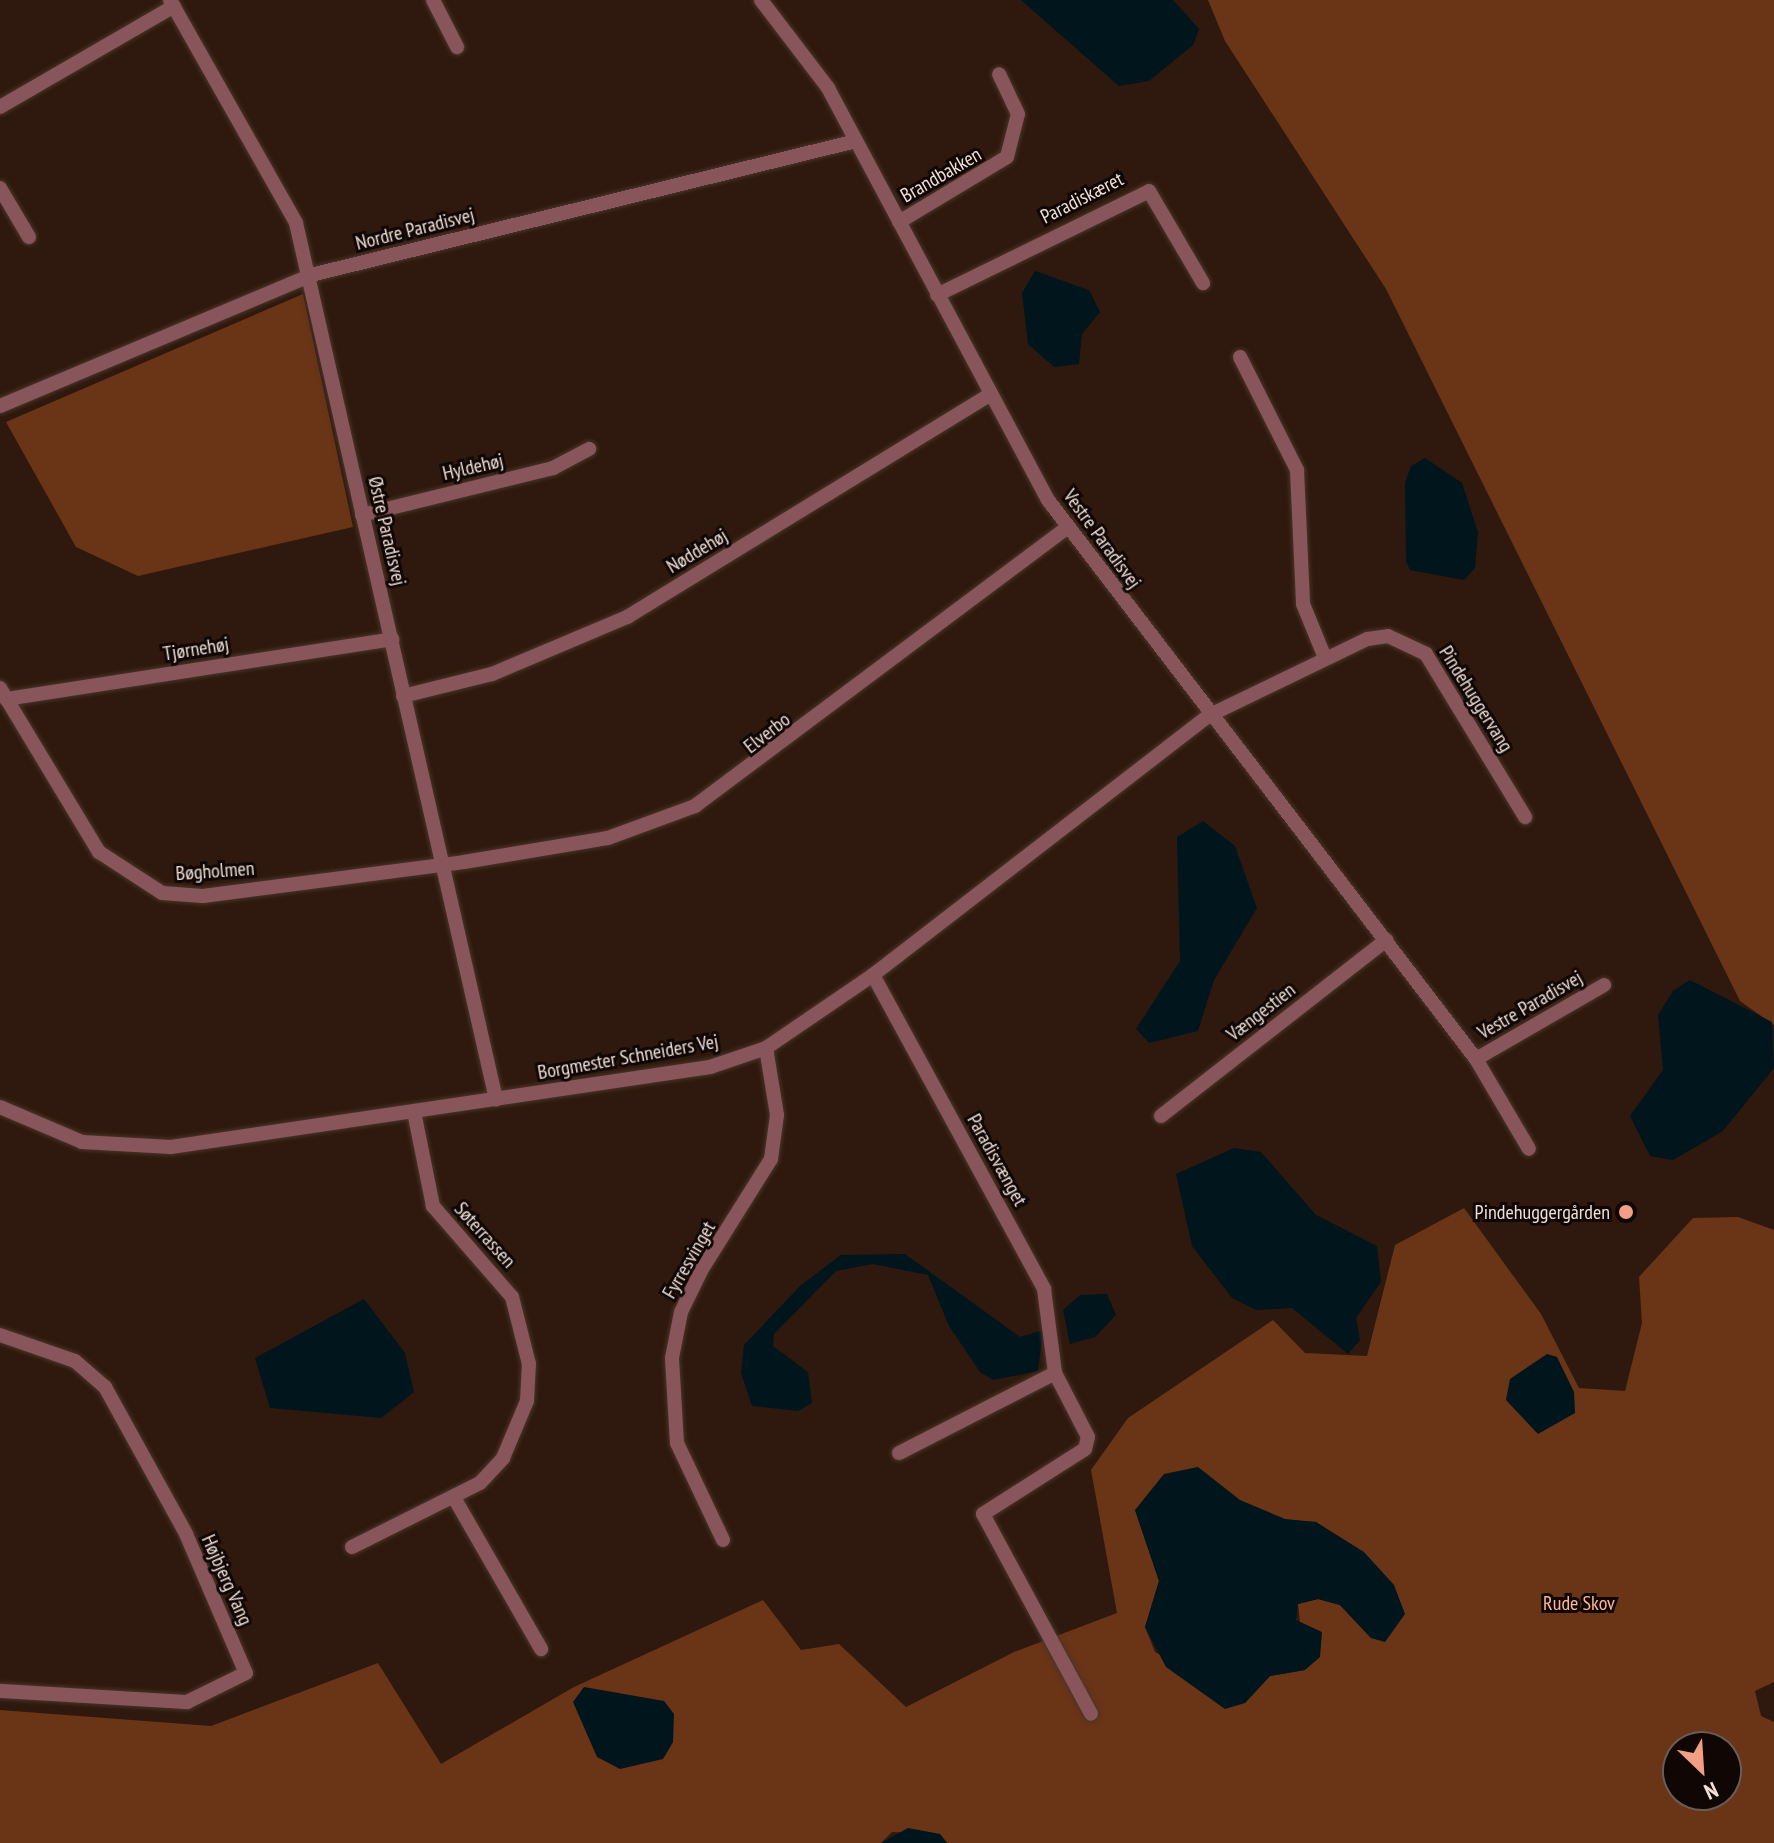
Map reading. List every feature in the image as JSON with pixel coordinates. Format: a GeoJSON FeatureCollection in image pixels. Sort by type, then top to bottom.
{"type":"FeatureCollection","features":[{"type":"Feature","properties":{"kind":"street"},"geometry":{"type":"LineString","coordinates":[[433,0],[457,47]]}},
{"type":"Feature","properties":{"kind":"street","name":"Vestre Paradisvej"},"geometry":{"type":"LineString","coordinates":[[761,0],[828,88],[937,295],[1066,528],[1476,1059],[1529,1149]]}},
{"type":"Feature","properties":{"kind":"street"},"geometry":{"type":"LineString","coordinates":[[0,107],[172,3]]}},
{"type":"Feature","properties":{"kind":"street","name":"Østre Paradisvej"},"geometry":{"type":"LineString","coordinates":[[172,3],[282,190],[311,275],[362,515],[496,1099]]}},
{"type":"Feature","properties":{"kind":"street","name":"Brandbakken"},"geometry":{"type":"LineString","coordinates":[[899,222],[1007,157],[1018,114],[999,74]]}},
{"type":"Feature","properties":{"kind":"street","name":"Nordre Paradisvej"},"geometry":{"type":"LineString","coordinates":[[0,406],[311,275],[856,141]]}},
{"type":"Feature","properties":{"kind":"street"},"geometry":{"type":"LineString","coordinates":[[0,188],[29,237]]}},
{"type":"Feature","properties":{"kind":"street","name":"Paradiskæret"},"geometry":{"type":"LineString","coordinates":[[937,295],[1149,191],[1203,283]]}},
{"type":"Feature","properties":{"kind":"street"},"geometry":{"type":"LineString","coordinates":[[1240,357],[1297,470],[1298,575],[1325,658]]}},
{"type":"Feature","properties":{"kind":"street","name":"Nøddehøj"},"geometry":{"type":"LineString","coordinates":[[403,696],[492,674],[627,617],[991,394]]}},
{"type":"Feature","properties":{"kind":"street","name":"Hyldehøj"},"geometry":{"type":"LineString","coordinates":[[362,515],[553,468],[589,449]]}},
{"type":"Feature","properties":{"kind":"street","name":"Elverbo"},"geometry":{"type":"LineString","coordinates":[[442,862],[608,838],[695,806],[1066,528]]}},
{"type":"Feature","properties":{"kind":"street","name":"Pindehuggervang"},"geometry":{"type":"LineString","coordinates":[[1210,715],[1325,658],[1388,636],[1426,654],[1525,817]]}},
{"type":"Feature","properties":{"kind":"street","name":"Tjørnehøj"},"geometry":{"type":"LineString","coordinates":[[3,693],[392,639]]}},
{"type":"Feature","properties":{"kind":"street","name":"Bøgholmen"},"geometry":{"type":"LineString","coordinates":[[3,693],[99,852],[162,893],[203,896],[442,862]]}},
{"type":"Feature","properties":{"kind":"street","name":"Borgmester Schneiders Vej"},"geometry":{"type":"LineString","coordinates":[[0,1107],[39,1129],[123,1148],[414,1112],[710,1067],[766,1048],[873,975],[1210,715]]}},
{"type":"Feature","properties":{"kind":"street","name":"Vængestien"},"geometry":{"type":"LineString","coordinates":[[1161,1116],[1386,940]]}},
{"type":"Feature","properties":{"kind":"street","name":"Paradisvænget"},"geometry":{"type":"LineString","coordinates":[[873,975],[1044,1289],[1055,1373],[1088,1437],[1085,1449],[983,1514],[1091,1714]]}},
{"type":"Feature","properties":{"kind":"street","name":"Vestre Paradisvej"},"geometry":{"type":"LineString","coordinates":[[1476,1059],[1604,985]]}},
{"type":"Feature","properties":{"kind":"street","name":"Fyrresvinget"},"geometry":{"type":"LineString","coordinates":[[723,1540],[677,1443],[672,1358],[681,1312],[702,1269],[771,1159],[777,1115],[766,1048]]}},
{"type":"Feature","properties":{"kind":"street","name":"Søterrassen"},"geometry":{"type":"LineString","coordinates":[[352,1547],[456,1501],[480,1483],[517,1432],[529,1364],[512,1297],[433,1206],[414,1112]]}},
{"type":"Feature","properties":{"kind":"street","name":"Højbjerg Vang"},"geometry":{"type":"LineString","coordinates":[[0,1335],[75,1361],[105,1387],[186,1534],[246,1673],[187,1702],[0,1691]]}},
{"type":"Feature","properties":{"kind":"street"},"geometry":{"type":"LineString","coordinates":[[899,1453],[1055,1373]]}},
{"type":"Feature","properties":{"kind":"street"},"geometry":{"type":"LineString","coordinates":[[456,1501],[541,1649]]}},
{"type":"Feature","properties":{"kind":"green space"},"geometry":{"type":"Polygon","coordinates":[[[1208,0],[1774,0],[1774,1025],[1740,1001],[1386,289],[1225,41],[1208,0]]]}},
{"type":"Feature","properties":{"kind":"green space"},"geometry":{"type":"Polygon","coordinates":[[[303,294],[353,527],[138,576],[76,547],[6,422],[303,294]]]}},
{"type":"Feature","properties":{"kind":"green space","name":"Rude Skov"},"geometry":{"type":"Polygon","coordinates":[[[1464,1208],[1541,1314],[1579,1388],[1625,1391],[1642,1323],[1639,1277],[1693,1218],[1738,1217],[1774,1230],[1774,1682],[1755,1691],[1761,1716],[1774,1722],[1774,1843],[947,1843],[940,1834],[892,1832],[881,1843],[0,1843],[0,1710],[211,1726],[378,1663],[441,1764],[574,1687],[763,1600],[801,1650],[839,1644],[906,1707],[1014,1652],[1117,1613],[1091,1470],[1128,1418],[1273,1320],[1305,1353],[1367,1356],[1395,1245],[1464,1208]],[[1197,1467],[1135,1510],[1159,1581],[1145,1627],[1155,1652],[1245,1703],[1270,1676],[1305,1670],[1298,1604],[1318,1599],[1340,1605],[1371,1638],[1316,1522],[1285,1520],[1239,1500],[1197,1467]]]}},
{"type":"Feature","properties":{"kind":"water"},"geometry":{"type":"Polygon","coordinates":[[[1021,0],[1173,0],[1199,29],[1193,45],[1149,81],[1119,86],[1021,0]]]}},
{"type":"Feature","properties":{"kind":"water"},"geometry":{"type":"Polygon","coordinates":[[[1035,271],[1089,290],[1100,312],[1082,334],[1079,364],[1054,367],[1028,344],[1022,293],[1035,271]]]}},
{"type":"Feature","properties":{"kind":"water"},"geometry":{"type":"Polygon","coordinates":[[[1425,458],[1462,483],[1478,532],[1475,568],[1464,580],[1410,570],[1406,561],[1405,483],[1411,466],[1425,458]]]}},
{"type":"Feature","properties":{"kind":"water"},"geometry":{"type":"Polygon","coordinates":[[[1203,821],[1235,846],[1257,908],[1214,980],[1198,1031],[1149,1043],[1136,1029],[1180,961],[1177,837],[1203,821]]]}},
{"type":"Feature","properties":{"kind":"water"},"geometry":{"type":"Polygon","coordinates":[[[1690,980],[1772,1022],[1774,1068],[1723,1131],[1673,1160],[1650,1156],[1630,1116],[1663,1070],[1658,1015],[1673,991],[1690,980]]]}},
{"type":"Feature","properties":{"kind":"water"},"geometry":{"type":"Polygon","coordinates":[[[1234,1148],[1261,1152],[1316,1215],[1377,1246],[1381,1282],[1356,1318],[1360,1340],[1348,1354],[1292,1308],[1256,1310],[1232,1298],[1192,1246],[1176,1174],[1234,1148]]]}},
{"type":"Feature","properties":{"kind":"water"},"geometry":{"type":"Polygon","coordinates":[[[905,1254],[1020,1337],[1043,1330],[1038,1371],[993,1380],[980,1372],[949,1326],[928,1275],[873,1264],[836,1271],[774,1334],[773,1346],[808,1372],[812,1403],[798,1411],[752,1406],[741,1373],[744,1345],[800,1286],[841,1255],[905,1254]]]}},
{"type":"Feature","properties":{"kind":"water"},"geometry":{"type":"Polygon","coordinates":[[[1107,1294],[1116,1315],[1095,1337],[1070,1344],[1063,1310],[1080,1295],[1107,1294]]]}},
{"type":"Feature","properties":{"kind":"water"},"geometry":{"type":"Polygon","coordinates":[[[364,1299],[405,1353],[414,1392],[381,1418],[270,1408],[255,1358],[364,1299]]]}},
{"type":"Feature","properties":{"kind":"water"},"geometry":{"type":"Polygon","coordinates":[[[1547,1354],[1557,1357],[1574,1392],[1575,1413],[1538,1434],[1506,1400],[1510,1379],[1547,1354]]]}},
{"type":"Feature","properties":{"kind":"water"},"geometry":{"type":"Polygon","coordinates":[[[1198,1467],[1240,1500],[1285,1519],[1316,1522],[1364,1552],[1394,1585],[1405,1614],[1385,1642],[1371,1638],[1340,1605],[1318,1599],[1298,1604],[1296,1620],[1322,1632],[1320,1657],[1305,1670],[1270,1676],[1245,1703],[1225,1709],[1166,1667],[1145,1627],[1159,1581],[1135,1510],[1164,1474],[1198,1467]]]}},
{"type":"Feature","properties":{"kind":"water"},"geometry":{"type":"Polygon","coordinates":[[[584,1687],[664,1701],[674,1714],[673,1742],[663,1759],[620,1769],[597,1757],[573,1702],[584,1687]]]}},
{"type":"Feature","properties":{"kind":"water"},"geometry":{"type":"Polygon","coordinates":[[[908,1828],[940,1834],[947,1843],[881,1843],[908,1828]]]}},
{"type":"Feature","properties":{"kind":"place","name":"Pindehuggergården"},"geometry":{"type":"Point","coordinates":[1626,1212]}}]}
